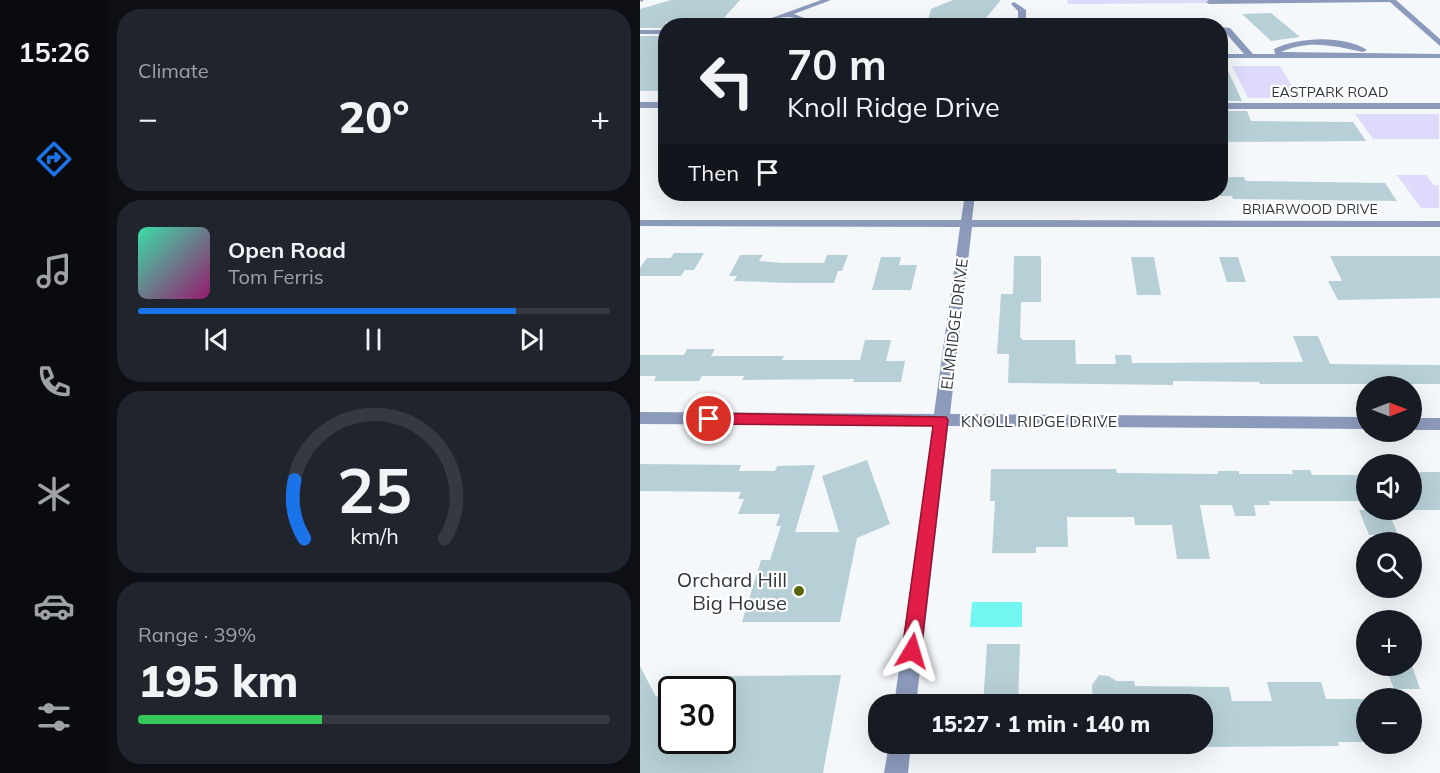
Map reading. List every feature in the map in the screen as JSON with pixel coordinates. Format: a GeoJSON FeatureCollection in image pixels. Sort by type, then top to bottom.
{"type":"FeatureCollection","features":[{"type":"Feature","properties":{"kind":"street"},"geometry":{"type":"LineString","coordinates":[[775,18],[828,0]]}},
{"type":"Feature","properties":{"kind":"street"},"geometry":{"type":"LineString","coordinates":[[1209,2],[1392,0],[1440,44]]}},
{"type":"Feature","properties":{"kind":"street"},"geometry":{"type":"LineString","coordinates":[[1014,4],[1022,10],[1022,18]]}},
{"type":"Feature","properties":{"kind":"street"},"geometry":{"type":"LineString","coordinates":[[787,14],[798,18]]}},
{"type":"Feature","properties":{"kind":"street"},"geometry":{"type":"LineString","coordinates":[[1228,31],[1251,56]]}},
{"type":"Feature","properties":{"kind":"street"},"geometry":{"type":"LineString","coordinates":[[640,32],[658,32]]}},
{"type":"Feature","properties":{"kind":"street"},"geometry":{"type":"LineString","coordinates":[[1280,56],[1277,51],[1288,44],[1312,42],[1341,45],[1386,56]]}},
{"type":"Feature","properties":{"kind":"street"},"geometry":{"type":"LineString","coordinates":[[1228,56],[1440,56]]}},
{"type":"Feature","properties":{"kind":"street"},"geometry":{"type":"LineString","coordinates":[[640,105],[658,105]]}},
{"type":"Feature","properties":{"kind":"street","name":"EASTPARK ROAD"},"geometry":{"type":"LineString","coordinates":[[1228,106],[1440,106]]}},
{"type":"Feature","properties":{"kind":"street","name":"ELMRIDGE DRIVE"},"geometry":{"type":"LineString","coordinates":[[906,694],[969,201]]}},
{"type":"Feature","properties":{"kind":"street","name":"BRIARWOOD DRIVE"},"geometry":{"type":"LineString","coordinates":[[640,223],[1440,224]]}},
{"type":"Feature","properties":{"kind":"street","name":"KNOLL RIDGE DRIVE"},"geometry":{"type":"LineString","coordinates":[[640,418],[1356,423]]}},
{"type":"Feature","properties":{"kind":"street"},"geometry":{"type":"LineString","coordinates":[[1422,424],[1440,424]]}},
{"type":"Feature","properties":{"kind":"street"},"geometry":{"type":"LineString","coordinates":[[896,773],[899,754]]}},
{"type":"Feature","properties":{"kind":"shaded area"},"geometry":{"type":"Polygon","coordinates":[[[1067,0],[1232,0],[1234,3],[1068,4],[1067,0]]]}},
{"type":"Feature","properties":{"kind":"shaded area"},"geometry":{"type":"Polygon","coordinates":[[[1232,66],[1280,66],[1299,98],[1248,98],[1232,66]]]}},
{"type":"Feature","properties":{"kind":"shaded area"},"geometry":{"type":"Polygon","coordinates":[[[1355,114],[1439,114],[1439,139],[1373,139],[1355,114]]]}},
{"type":"Feature","properties":{"kind":"shaded area"},"geometry":{"type":"Polygon","coordinates":[[[1397,175],[1426,175],[1434,185],[1439,185],[1439,208],[1421,208],[1397,175]]]}},
{"type":"Feature","properties":{"kind":"water"},"geometry":{"type":"Polygon","coordinates":[[[972,602],[1022,602],[1022,627],[970,627],[972,602]]]}},
{"type":"Feature","properties":{"kind":"building"},"geometry":{"type":"Polygon","coordinates":[[[671,0],[740,0],[724,18],[658,18],[658,28],[640,28],[640,9],[671,0]]]}},
{"type":"Feature","properties":{"kind":"building"},"geometry":{"type":"Polygon","coordinates":[[[953,0],[1001,0],[986,18],[929,18],[931,9],[953,0]]]}},
{"type":"Feature","properties":{"kind":"building"},"geometry":{"type":"Polygon","coordinates":[[[1271,13],[1300,37],[1271,41],[1242,14],[1271,13]]]}},
{"type":"Feature","properties":{"kind":"building"},"geometry":{"type":"Polygon","coordinates":[[[640,36],[658,36],[658,91],[640,91],[640,36]]]}},
{"type":"Feature","properties":{"kind":"building"},"geometry":{"type":"Polygon","coordinates":[[[1228,71],[1242,101],[1228,101],[1228,71]]]}},
{"type":"Feature","properties":{"kind":"building"},"geometry":{"type":"Polygon","coordinates":[[[1228,111],[1247,111],[1251,121],[1353,122],[1366,141],[1228,142],[1228,111]]]}},
{"type":"Feature","properties":{"kind":"building"},"geometry":{"type":"Polygon","coordinates":[[[1228,177],[1244,177],[1246,181],[1385,183],[1397,201],[1233,199],[1232,196],[1228,196],[1228,177]]]}},
{"type":"Feature","properties":{"kind":"building"},"geometry":{"type":"Polygon","coordinates":[[[674,253],[704,253],[694,270],[685,270],[681,276],[640,276],[640,268],[647,258],[671,258],[674,253]]]}},
{"type":"Feature","properties":{"kind":"building"},"geometry":{"type":"Polygon","coordinates":[[[740,255],[763,255],[759,261],[824,263],[827,255],[848,255],[834,283],[790,283],[734,281],[737,276],[729,276],[740,255]]]}},
{"type":"Feature","properties":{"kind":"building"},"geometry":{"type":"Polygon","coordinates":[[[1014,256],[1040,256],[1041,302],[1021,302],[1020,337],[1023,340],[1075,340],[1076,364],[1116,364],[1115,355],[1131,355],[1132,363],[1303,362],[1293,336],[1318,336],[1330,364],[1440,365],[1440,384],[1422,384],[1422,376],[1356,376],[1356,384],[1173,381],[1173,385],[1008,383],[1009,354],[997,354],[1001,294],[1013,294],[1014,256]]]}},
{"type":"Feature","properties":{"kind":"building"},"geometry":{"type":"Polygon","coordinates":[[[1330,256],[1440,256],[1440,298],[1338,300],[1328,281],[1342,281],[1330,256]]]}},
{"type":"Feature","properties":{"kind":"building"},"geometry":{"type":"Polygon","coordinates":[[[881,257],[901,257],[899,265],[917,265],[911,290],[872,290],[881,257]]]}},
{"type":"Feature","properties":{"kind":"building"},"geometry":{"type":"Polygon","coordinates":[[[1131,257],[1154,257],[1161,295],[1137,295],[1131,257]]]}},
{"type":"Feature","properties":{"kind":"building"},"geometry":{"type":"Polygon","coordinates":[[[1219,257],[1238,257],[1246,282],[1227,282],[1219,257]]]}},
{"type":"Feature","properties":{"kind":"building"},"geometry":{"type":"Polygon","coordinates":[[[865,340],[891,340],[886,361],[905,361],[901,382],[853,382],[854,379],[742,380],[744,376],[702,376],[699,381],[654,381],[656,376],[640,376],[640,355],[684,355],[687,349],[715,349],[711,356],[784,356],[782,360],[860,360],[865,340]]]}},
{"type":"Feature","properties":{"kind":"building"},"geometry":{"type":"Polygon","coordinates":[[[867,460],[890,524],[857,538],[840,622],[742,622],[761,560],[770,560],[781,526],[776,526],[780,514],[738,514],[744,499],[738,499],[741,492],[640,491],[640,464],[741,465],[739,471],[775,471],[777,466],[815,465],[795,532],[839,532],[822,476],[867,460]]]}},
{"type":"Feature","properties":{"kind":"building"},"geometry":{"type":"Polygon","coordinates":[[[991,469],[1116,469],[1117,473],[1218,474],[1218,471],[1239,471],[1239,474],[1293,474],[1292,470],[1310,470],[1312,475],[1356,475],[1356,501],[1269,501],[1270,505],[1254,505],[1256,516],[1235,516],[1232,505],[1200,505],[1210,559],[1177,559],[1172,525],[1135,525],[1134,517],[1067,517],[1068,547],[1036,547],[1036,553],[992,553],[995,501],[990,501],[991,469]]]}},
{"type":"Feature","properties":{"kind":"building"},"geometry":{"type":"Polygon","coordinates":[[[1422,472],[1440,472],[1440,510],[1422,510],[1422,472]]]}},
{"type":"Feature","properties":{"kind":"building"},"geometry":{"type":"Polygon","coordinates":[[[1363,520],[1392,520],[1397,532],[1368,532],[1363,520]]]}},
{"type":"Feature","properties":{"kind":"building"},"geometry":{"type":"Polygon","coordinates":[[[987,644],[1020,644],[1018,694],[984,694],[987,644]]]}},
{"type":"Feature","properties":{"kind":"building"},"geometry":{"type":"Polygon","coordinates":[[[640,666],[656,697],[658,696],[658,754],[736,754],[736,676],[722,676],[841,675],[823,773],[640,773],[640,666]]]}},
{"type":"Feature","properties":{"kind":"building"},"geometry":{"type":"Polygon","coordinates":[[[1099,675],[1109,676],[1116,681],[1134,681],[1135,686],[1229,687],[1232,701],[1272,701],[1267,682],[1321,682],[1326,699],[1356,699],[1356,742],[1338,742],[1339,746],[1213,747],[1213,694],[1092,694],[1092,685],[1099,675]]]}},
{"type":"Feature","properties":{"kind":"building"},"geometry":{"type":"Polygon","coordinates":[[[1389,676],[1415,676],[1420,688],[1394,688],[1389,676]]]}},
{"type":"Feature","properties":{"kind":"place","name":"Orchard Hill Big House"},"geometry":{"type":"Point","coordinates":[799,591]}},
{"type":"Feature","properties":{"kind":"route"},"geometry":{"type":"LineString","coordinates":[[709,419],[941,420],[912,651]]}}]}
